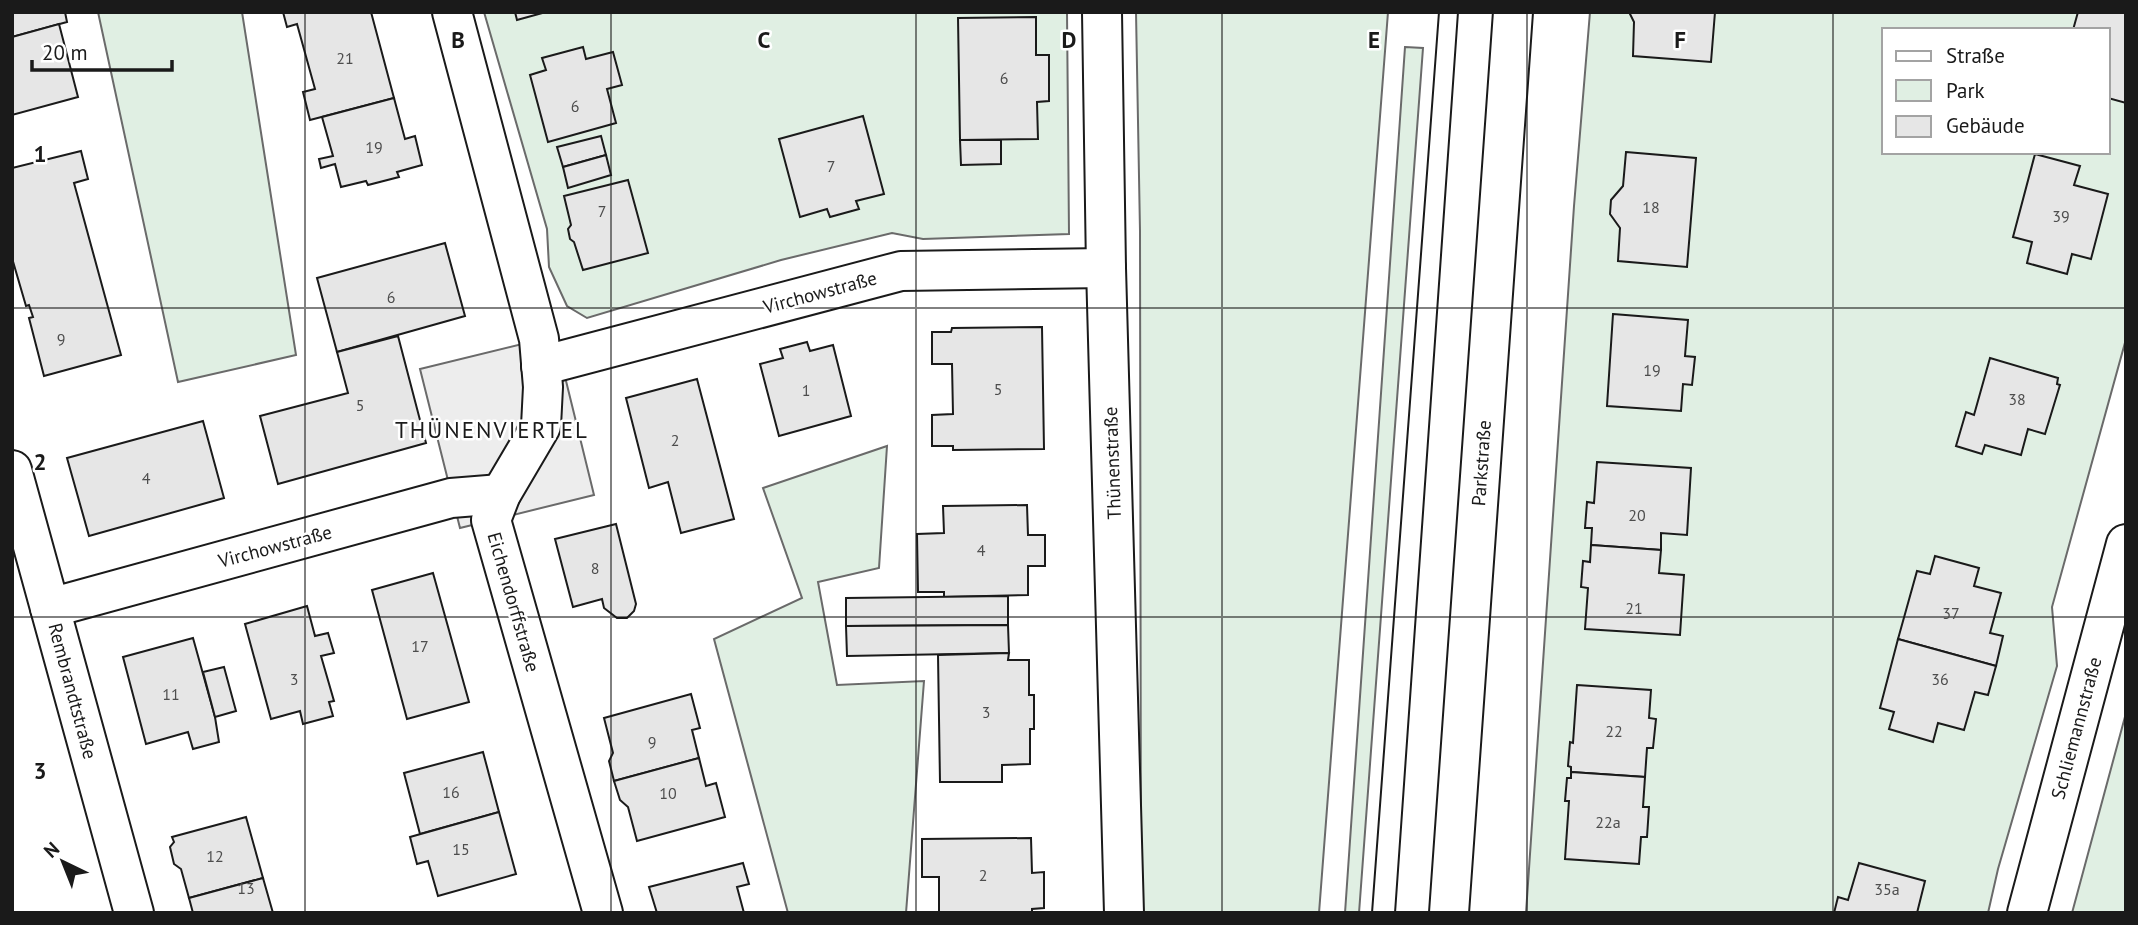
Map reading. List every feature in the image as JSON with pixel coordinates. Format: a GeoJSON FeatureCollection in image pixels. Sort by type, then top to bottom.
{"type":"FeatureCollection","features":[{"type":"Feature","properties":{"kind":"street","name":"Eichendorffstraße"},"geometry":{"type":"LineString","coordinates":[[452,12],[539,340],[543,387],[541,426],[501,494],[491,520],[603,913]]}},
{"type":"Feature","properties":{"kind":"street","name":"Thünenstraße"},"geometry":{"type":"LineString","coordinates":[[1102,12],[1106,268],[1125,913]]}},
{"type":"Feature","properties":{"kind":"street","name":"Parkstraße"},"geometry":{"type":"LineString","coordinates":[[1449,913],[1513,12]]}},
{"type":"Feature","properties":{"kind":"street","name":"Virchowstraße"},"geometry":{"type":"LineString","coordinates":[[541,366],[901,271],[1106,268]]}},
{"type":"Feature","properties":{"kind":"street","name":"Rembrandtstraße"},"geometry":{"type":"LineString","coordinates":[[12,470],[134,913]]}},
{"type":"Feature","properties":{"kind":"street","name":"Virchowstraße"},"geometry":{"type":"LineString","coordinates":[[50,608],[452,498],[501,494]]}},
{"type":"Feature","properties":{"kind":"street","name":"Schliemannstraße"},"geometry":{"type":"LineString","coordinates":[[2027,913],[2126,544]]}},
{"type":"Feature","properties":{"kind":"green space"},"geometry":{"type":"Polygon","coordinates":[[[98,12],[242,12],[296,355],[178,382],[98,12]]]}},
{"type":"Feature","properties":{"kind":"green space"},"geometry":{"type":"Polygon","coordinates":[[[484,12],[1067,12],[1069,234],[923,239],[892,233],[781,260],[587,318],[567,306],[549,267],[547,229],[484,12]]]}},
{"type":"Feature","properties":{"kind":"green space"},"geometry":{"type":"Polygon","coordinates":[[[1136,12],[1388,12],[1319,913],[1141,913],[1140,231],[1136,12]]]}},
{"type":"Feature","properties":{"kind":"green space"},"geometry":{"type":"Polygon","coordinates":[[[1590,12],[2126,12],[2126,339],[2052,607],[2057,666],[1998,869],[1988,913],[1526,913],[1574,206],[1590,12]]]}},
{"type":"Feature","properties":{"kind":"green space"},"geometry":{"type":"Polygon","coordinates":[[[1405,47],[1423,48],[1359,913],[1345,913],[1405,47]]]}},
{"type":"Feature","properties":{"kind":"green space"},"geometry":{"type":"Polygon","coordinates":[[[887,446],[879,568],[818,582],[837,685],[924,681],[906,913],[788,913],[714,639],[802,598],[763,488],[887,446]]]}},
{"type":"Feature","properties":{"kind":"green space"},"geometry":{"type":"Polygon","coordinates":[[[2126,713],[2126,913],[2072,913],[2126,713]]]}},
{"type":"Feature","properties":{"kind":"shaded area"},"geometry":{"type":"Polygon","coordinates":[[[555,336],[594,495],[460,528],[420,369],[555,336]]]}},
{"type":"Feature","properties":{"kind":"building"},"geometry":{"type":"Polygon","coordinates":[[[12,12],[65,12],[67,22],[12,37],[12,12]]]}},
{"type":"Feature","properties":{"kind":"building"},"geometry":{"type":"Polygon","coordinates":[[[283,12],[371,12],[394,98],[310,120],[303,92],[315,89],[297,24],[287,27],[283,12]]]}},
{"type":"Feature","properties":{"kind":"building"},"geometry":{"type":"Polygon","coordinates":[[[515,12],[546,12],[517,20],[515,12]]]}},
{"type":"Feature","properties":{"kind":"building"},"geometry":{"type":"Polygon","coordinates":[[[1629,12],[1715,12],[1711,62],[1633,56],[1634,22],[1629,12]]]}},
{"type":"Feature","properties":{"kind":"building"},"geometry":{"type":"Polygon","coordinates":[[[2078,12],[2126,12],[2126,103],[2110,99],[2110,28],[2074,28],[2078,12]]]}},
{"type":"Feature","properties":{"kind":"building"},"geometry":{"type":"Polygon","coordinates":[[[1036,17],[1036,55],[1049,55],[1049,101],[1037,102],[1038,139],[960,140],[958,18],[1036,17]]]}},
{"type":"Feature","properties":{"kind":"building"},"geometry":{"type":"Polygon","coordinates":[[[59,24],[78,97],[12,115],[12,37],[59,24]]]}},
{"type":"Feature","properties":{"kind":"building"},"geometry":{"type":"Polygon","coordinates":[[[583,47],[586,59],[613,52],[622,85],[607,89],[616,123],[548,142],[530,75],[546,70],[542,58],[583,47]]]}},
{"type":"Feature","properties":{"kind":"building"},"geometry":{"type":"Polygon","coordinates":[[[394,98],[405,139],[415,136],[422,165],[397,172],[399,177],[368,185],[366,181],[341,187],[335,164],[321,168],[319,159],[333,156],[322,117],[394,98]]]}},
{"type":"Feature","properties":{"kind":"building"},"geometry":{"type":"Polygon","coordinates":[[[863,116],[884,194],[856,201],[859,209],[830,217],[827,209],[800,217],[779,139],[863,116]]]}},
{"type":"Feature","properties":{"kind":"building"},"geometry":{"type":"Polygon","coordinates":[[[601,136],[606,155],[563,167],[557,147],[601,136]]]}},
{"type":"Feature","properties":{"kind":"building"},"geometry":{"type":"Polygon","coordinates":[[[960,140],[1001,140],[1001,164],[961,165],[960,140]]]}},
{"type":"Feature","properties":{"kind":"building"},"geometry":{"type":"Polygon","coordinates":[[[81,151],[88,179],[74,183],[121,355],[44,376],[29,318],[33,317],[29,305],[26,306],[12,258],[12,168],[81,151]]]}},
{"type":"Feature","properties":{"kind":"building"},"geometry":{"type":"Polygon","coordinates":[[[1626,152],[1696,158],[1687,267],[1618,261],[1620,228],[1610,214],[1611,200],[1623,186],[1626,152]]]}},
{"type":"Feature","properties":{"kind":"building"},"geometry":{"type":"Polygon","coordinates":[[[2035,154],[2080,166],[2074,185],[2108,194],[2091,259],[2072,254],[2067,274],[2027,263],[2032,242],[2013,237],[2035,154]]]}},
{"type":"Feature","properties":{"kind":"building"},"geometry":{"type":"Polygon","coordinates":[[[606,155],[611,175],[568,188],[563,167],[606,155]]]}},
{"type":"Feature","properties":{"kind":"building"},"geometry":{"type":"Polygon","coordinates":[[[628,180],[648,253],[583,270],[574,242],[570,239],[568,229],[571,225],[564,196],[628,180]]]}},
{"type":"Feature","properties":{"kind":"building"},"geometry":{"type":"Polygon","coordinates":[[[445,243],[465,316],[337,352],[317,278],[445,243]]]}},
{"type":"Feature","properties":{"kind":"building"},"geometry":{"type":"Polygon","coordinates":[[[1613,314],[1688,320],[1685,356],[1695,357],[1692,385],[1683,384],[1681,411],[1607,406],[1613,314]]]}},
{"type":"Feature","properties":{"kind":"building"},"geometry":{"type":"Polygon","coordinates":[[[1042,327],[1044,449],[953,450],[953,446],[932,446],[932,415],[953,414],[952,364],[932,364],[932,332],[951,332],[952,328],[1042,327]]]}},
{"type":"Feature","properties":{"kind":"building"},"geometry":{"type":"Polygon","coordinates":[[[398,336],[426,443],[278,484],[260,416],[348,393],[337,352],[398,336]]]}},
{"type":"Feature","properties":{"kind":"building"},"geometry":{"type":"Polygon","coordinates":[[[807,342],[810,351],[833,345],[851,416],[779,436],[760,364],[783,358],[780,349],[807,342]]]}},
{"type":"Feature","properties":{"kind":"building"},"geometry":{"type":"Polygon","coordinates":[[[1990,358],[2058,378],[2057,384],[2060,385],[2045,434],[2028,429],[2021,455],[1985,445],[1982,454],[1956,446],[1966,412],[1974,415],[1990,358]]]}},
{"type":"Feature","properties":{"kind":"building"},"geometry":{"type":"Polygon","coordinates":[[[697,379],[734,519],[681,533],[668,482],[649,488],[626,398],[697,379]]]}},
{"type":"Feature","properties":{"kind":"building"},"geometry":{"type":"Polygon","coordinates":[[[203,421],[224,498],[89,536],[67,458],[203,421]]]}},
{"type":"Feature","properties":{"kind":"building"},"geometry":{"type":"Polygon","coordinates":[[[1597,462],[1691,468],[1687,535],[1661,533],[1661,550],[1591,545],[1592,528],[1585,528],[1587,502],[1594,503],[1597,462]]]}},
{"type":"Feature","properties":{"kind":"building"},"geometry":{"type":"Polygon","coordinates":[[[1027,505],[1028,535],[1045,535],[1045,566],[1028,566],[1028,595],[944,597],[944,592],[918,592],[917,534],[944,533],[943,506],[1027,505]]]}},
{"type":"Feature","properties":{"kind":"building"},"geometry":{"type":"Polygon","coordinates":[[[616,524],[636,604],[634,611],[627,618],[617,618],[604,608],[602,599],[573,607],[555,539],[616,524]]]}},
{"type":"Feature","properties":{"kind":"building"},"geometry":{"type":"Polygon","coordinates":[[[1591,545],[1661,550],[1659,573],[1684,575],[1680,635],[1585,629],[1588,588],[1581,587],[1583,561],[1590,562],[1591,545]]]}},
{"type":"Feature","properties":{"kind":"building"},"geometry":{"type":"Polygon","coordinates":[[[1935,556],[1979,568],[1974,586],[2001,593],[1990,633],[2003,636],[1996,666],[1898,639],[1917,571],[1930,574],[1935,556]]]}},
{"type":"Feature","properties":{"kind":"building"},"geometry":{"type":"Polygon","coordinates":[[[433,573],[469,702],[407,719],[372,590],[433,573]]]}},
{"type":"Feature","properties":{"kind":"building"},"geometry":{"type":"Polygon","coordinates":[[[1008,596],[1008,625],[846,626],[846,598],[1008,596]]]}},
{"type":"Feature","properties":{"kind":"building"},"geometry":{"type":"Polygon","coordinates":[[[307,606],[315,636],[328,633],[334,653],[321,656],[334,701],[329,702],[333,716],[303,724],[300,711],[271,719],[245,624],[307,606]]]}},
{"type":"Feature","properties":{"kind":"building"},"geometry":{"type":"Polygon","coordinates":[[[1008,625],[1009,653],[847,656],[846,626],[1008,625]]]}},
{"type":"Feature","properties":{"kind":"building"},"geometry":{"type":"Polygon","coordinates":[[[193,638],[215,717],[219,742],[193,749],[188,732],[146,744],[123,657],[193,638]]]}},
{"type":"Feature","properties":{"kind":"building"},"geometry":{"type":"Polygon","coordinates":[[[1898,639],[1996,666],[1988,695],[1975,692],[1964,730],[1938,723],[1933,742],[1889,729],[1894,712],[1880,708],[1898,639]]]}},
{"type":"Feature","properties":{"kind":"building"},"geometry":{"type":"Polygon","coordinates":[[[1009,653],[1008,660],[1029,660],[1029,695],[1034,695],[1030,764],[1002,765],[1002,782],[940,782],[938,655],[1009,653]]]}},
{"type":"Feature","properties":{"kind":"building"},"geometry":{"type":"Polygon","coordinates":[[[224,667],[236,711],[215,717],[203,672],[224,667]]]}},
{"type":"Feature","properties":{"kind":"building"},"geometry":{"type":"Polygon","coordinates":[[[1577,685],[1651,690],[1649,718],[1656,719],[1653,748],[1647,748],[1645,777],[1571,772],[1571,767],[1568,766],[1570,742],[1573,743],[1577,685]]]}},
{"type":"Feature","properties":{"kind":"building"},"geometry":{"type":"Polygon","coordinates":[[[691,694],[700,728],[692,730],[699,758],[614,781],[609,761],[613,753],[604,718],[691,694]]]}},
{"type":"Feature","properties":{"kind":"building"},"geometry":{"type":"Polygon","coordinates":[[[483,752],[499,812],[420,834],[404,773],[483,752]]]}},
{"type":"Feature","properties":{"kind":"building"},"geometry":{"type":"Polygon","coordinates":[[[699,758],[706,786],[716,783],[725,817],[637,841],[628,807],[620,800],[614,781],[699,758]]]}},
{"type":"Feature","properties":{"kind":"building"},"geometry":{"type":"Polygon","coordinates":[[[1571,772],[1645,777],[1643,807],[1649,807],[1647,837],[1641,837],[1639,864],[1565,859],[1569,801],[1565,801],[1567,778],[1571,778],[1571,772]]]}},
{"type":"Feature","properties":{"kind":"building"},"geometry":{"type":"Polygon","coordinates":[[[499,812],[516,874],[438,896],[428,861],[417,864],[410,837],[499,812]]]}},
{"type":"Feature","properties":{"kind":"building"},"geometry":{"type":"Polygon","coordinates":[[[246,817],[263,878],[189,898],[181,869],[174,864],[170,847],[174,842],[172,837],[246,817]]]}},
{"type":"Feature","properties":{"kind":"building"},"geometry":{"type":"Polygon","coordinates":[[[1031,838],[1032,873],[1044,872],[1044,908],[1032,909],[1032,913],[939,913],[939,877],[922,877],[922,839],[1031,838]]]}},
{"type":"Feature","properties":{"kind":"building"},"geometry":{"type":"Polygon","coordinates":[[[743,863],[749,884],[737,887],[744,913],[657,913],[649,887],[743,863]]]}},
{"type":"Feature","properties":{"kind":"building"},"geometry":{"type":"Polygon","coordinates":[[[1859,863],[1925,881],[1917,913],[1834,913],[1838,897],[1848,900],[1859,863]]]}},
{"type":"Feature","properties":{"kind":"building"},"geometry":{"type":"Polygon","coordinates":[[[263,878],[273,913],[193,913],[189,898],[263,878]]]}},
{"type":"Feature","properties":{"kind":"tram line"},"geometry":{"type":"LineString","coordinates":[[1372,913],[1439,12]]}},
{"type":"Feature","properties":{"kind":"tram line"},"geometry":{"type":"LineString","coordinates":[[1395,913],[1458,12]]}},
{"type":"Feature","properties":{"kind":"district","name":"THÜNENVIERTEL"},"geometry":{"type":"Point","coordinates":[492,430]}}]}
